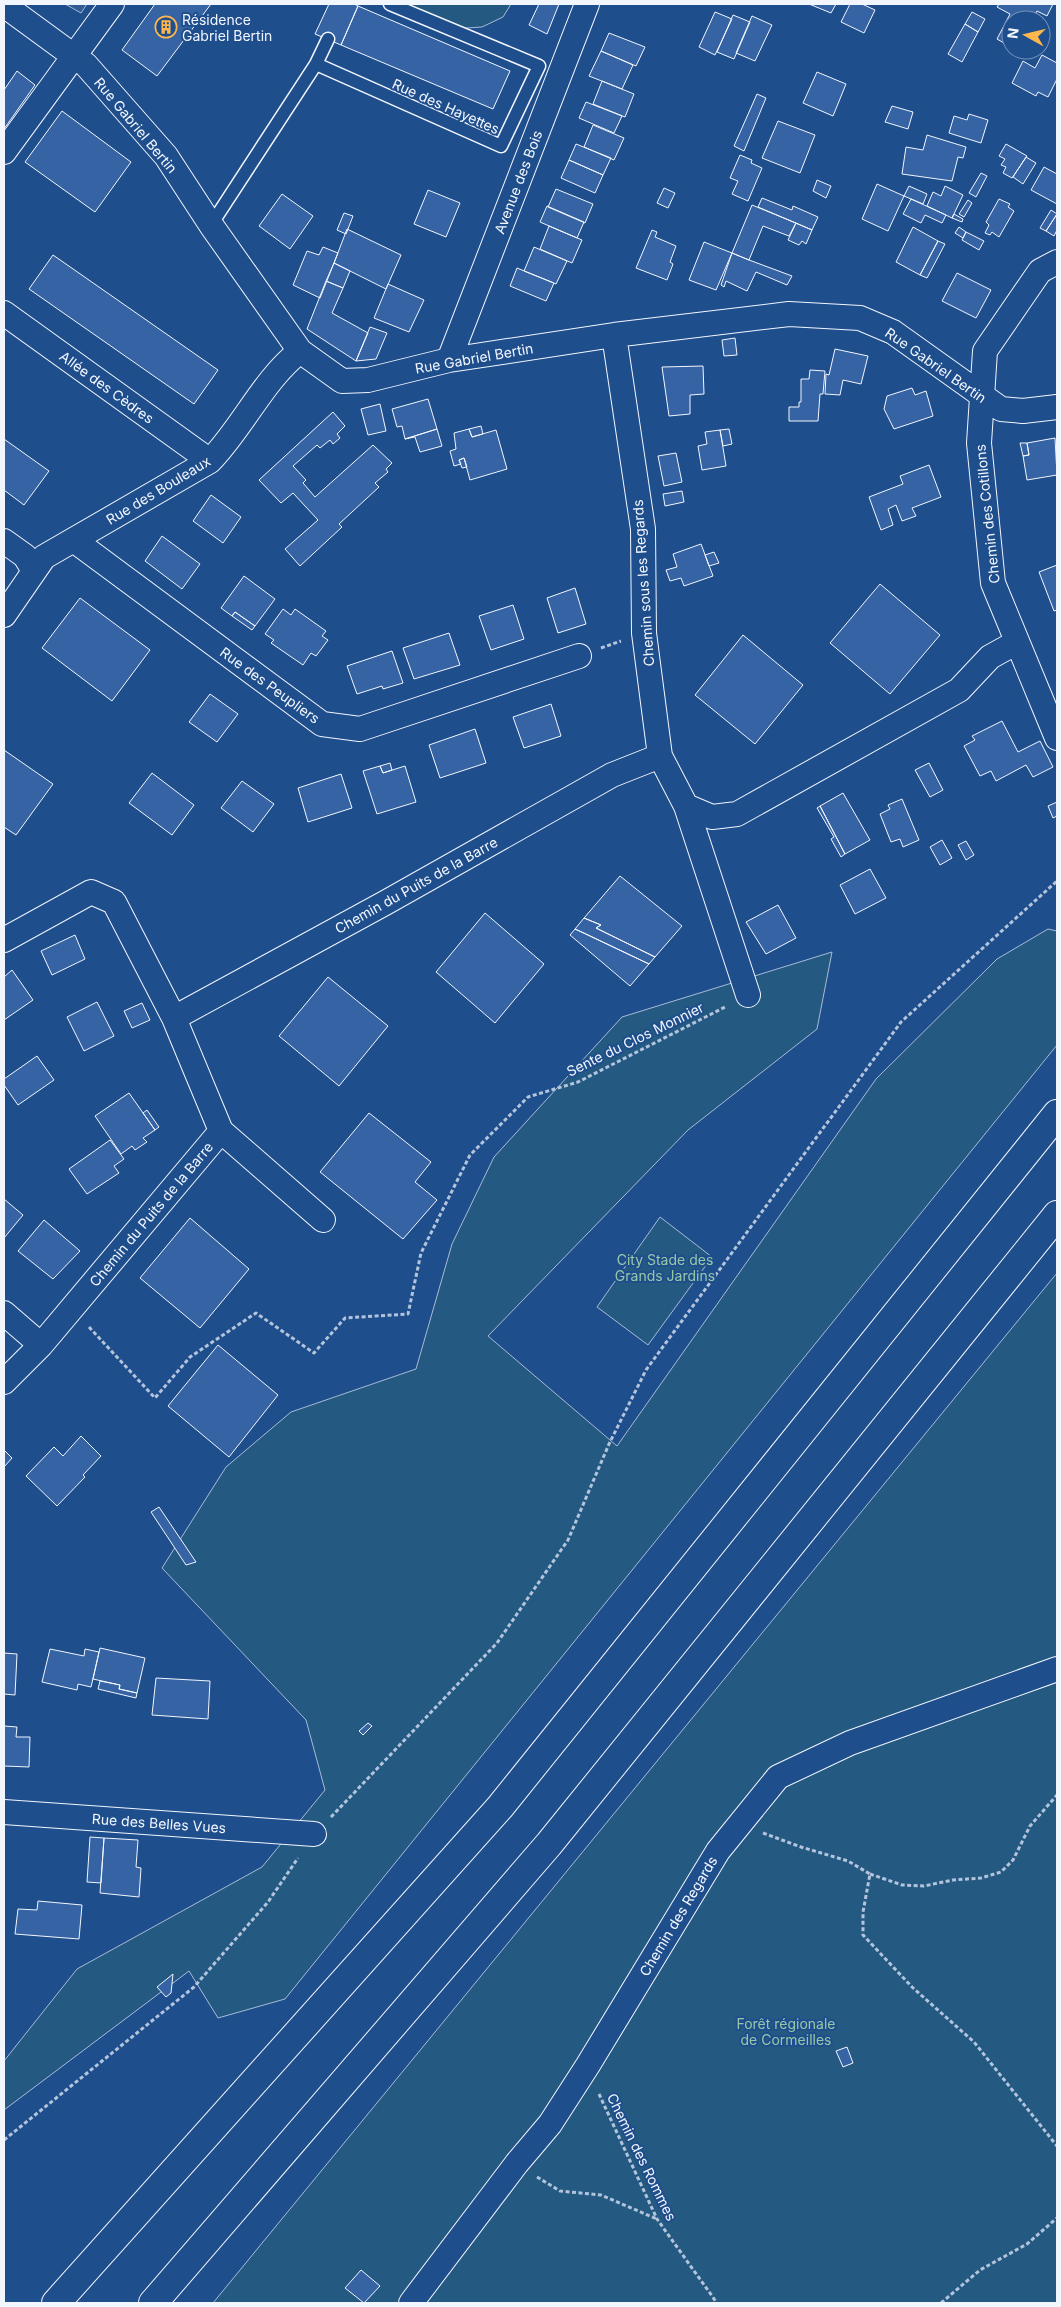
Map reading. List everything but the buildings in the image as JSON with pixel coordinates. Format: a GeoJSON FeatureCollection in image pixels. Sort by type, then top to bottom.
{"type":"FeatureCollection","features":[{"type":"Feature","properties":{"kind":"highway"},"geometry":{"type":"LineString","coordinates":[[56,2303],[500,1806],[1057,1114]]}},
{"type":"Feature","properties":{"kind":"highway"},"geometry":{"type":"LineString","coordinates":[[152,2303],[549,1844],[1057,1215]]}},
{"type":"Feature","properties":{"kind":"street"},"geometry":{"type":"LineString","coordinates":[[4,152],[112,4]]}},
{"type":"Feature","properties":{"kind":"street","name":"Avenue des Bois"},"geometry":{"type":"LineString","coordinates":[[449,360],[587,4]]}},
{"type":"Feature","properties":{"kind":"street","name":"Rue Gabriel Bertin"},"geometry":{"type":"LineString","coordinates":[[4,5],[86,65],[166,156],[211,225],[300,350],[342,381],[368,380],[449,360],[614,335],[789,314],[860,318],[894,332],[1001,409],[1023,411],[1057,407]]}},
{"type":"Feature","properties":{"kind":"street","name":"Chemin des Cotillons"},"geometry":{"type":"LineString","coordinates":[[1057,262],[1040,271],[985,351],[979,442],[993,583],[1057,738]]}},
{"type":"Feature","properties":{"kind":"street","name":"Allée des Cèdres"},"geometry":{"type":"LineString","coordinates":[[4,313],[210,460]]}},
{"type":"Feature","properties":{"kind":"street","name":"Chemin sous les Regards"},"geometry":{"type":"LineString","coordinates":[[614,335],[642,529],[644,633],[660,756],[686,806],[748,995]]}},
{"type":"Feature","properties":{"kind":"street","name":"Rue des Bouleaux"},"geometry":{"type":"LineString","coordinates":[[4,615],[44,557],[75,541],[210,460],[225,445],[285,363],[300,350]]}},
{"type":"Feature","properties":{"kind":"street"},"geometry":{"type":"LineString","coordinates":[[4,541],[25,556],[34,571]]}},
{"type":"Feature","properties":{"kind":"street","name":"Rue des Peupliers"},"geometry":{"type":"LineString","coordinates":[[75,541],[322,724],[360,729],[579,656]]}},
{"type":"Feature","properties":{"kind":"street"},"geometry":{"type":"LineString","coordinates":[[686,806],[712,816],[737,814],[959,690],[990,657],[1017,642]]}},
{"type":"Feature","properties":{"kind":"street","name":"Chemin du Puits de la Barre"},"geometry":{"type":"LineString","coordinates":[[174,1018],[376,908],[612,775],[660,756]]}},
{"type":"Feature","properties":{"kind":"street","name":"Chemin du Puits de la Barre"},"geometry":{"type":"LineString","coordinates":[[4,940],[91,892],[114,902],[174,1018],[221,1131],[41,1345],[4,1382]]}},
{"type":"Feature","properties":{"kind":"street"},"geometry":{"type":"LineString","coordinates":[[221,1131],[323,1220]]}},
{"type":"Feature","properties":{"kind":"street"},"geometry":{"type":"LineString","coordinates":[[4,1313],[41,1345]]}},
{"type":"Feature","properties":{"kind":"street","name":"Chemin des Regards"},"geometry":{"type":"LineString","coordinates":[[411,2303],[517,2163],[550,2124],[718,1851],[778,1777],[850,1743],[1057,1669]]}},
{"type":"Feature","properties":{"kind":"street","name":"Rue des Belles Vues"},"geometry":{"type":"LineString","coordinates":[[4,1812],[314,1834]]}},
{"type":"Feature","properties":{"kind":"lane","name":"Rue des Hayettes"},"geometry":{"type":"LineString","coordinates":[[316,64],[501,146],[539,66],[390,4]]}},
{"type":"Feature","properties":{"kind":"lane"},"geometry":{"type":"LineString","coordinates":[[211,225],[316,64],[328,39]]}},
{"type":"Feature","properties":{"kind":"path"},"geometry":{"type":"LineString","coordinates":[[579,656],[644,633]]}},
{"type":"Feature","properties":{"kind":"path"},"geometry":{"type":"LineString","coordinates":[[4,2140],[194,1988],[268,1902],[314,1834],[497,1643],[568,1540],[609,1444],[646,1370],[901,1022],[1057,881]]}},
{"type":"Feature","properties":{"kind":"path","name":"Sente du Clos Monnier"},"geometry":{"type":"LineString","coordinates":[[72,1308],[156,1398],[190,1358],[256,1313],[314,1353],[345,1318],[408,1314],[421,1253],[470,1155],[528,1097],[578,1082],[748,995]]}},
{"type":"Feature","properties":{"kind":"path"},"geometry":{"type":"LineString","coordinates":[[742,1822],[770,1837],[848,1860],[870,1874],[902,1885],[924,1886],[953,1880],[981,1878],[1001,1872],[1014,1860],[1030,1826],[1057,1794]]}},
{"type":"Feature","properties":{"kind":"path"},"geometry":{"type":"LineString","coordinates":[[870,1874],[863,1912],[863,1935],[912,1987],[974,2042],[1057,2146]]}},
{"type":"Feature","properties":{"kind":"path","name":"Chemin des Rommes"},"geometry":{"type":"LineString","coordinates":[[588,2065],[657,2219],[717,2303]]}},
{"type":"Feature","properties":{"kind":"path"},"geometry":{"type":"LineString","coordinates":[[517,2163],[560,2191],[601,2195],[657,2219]]}},
{"type":"Feature","properties":{"kind":"path"},"geometry":{"type":"LineString","coordinates":[[941,2303],[980,2270],[1026,2244],[1057,2218]]}},
{"type":"Feature","properties":{"kind":"green space"},"geometry":{"type":"Polygon","coordinates":[[[390,4],[511,4],[503,17],[482,27],[451,29],[390,4]]]}},
{"type":"Feature","properties":{"kind":"green space"},"geometry":{"type":"Polygon","coordinates":[[[1048,929],[1057,931],[1057,1045],[285,1999],[218,2018],[189,1971],[4,2110],[4,2061],[77,1969],[262,1867],[325,1790],[306,1720],[162,1568],[226,1467],[291,1412],[416,1369],[452,1244],[494,1157],[622,1017],[832,952],[817,1029],[688,1130],[488,1336],[617,1446],[876,1079],[997,959],[1048,929]]]}},
{"type":"Feature","properties":{"kind":"green space","name":"City Stade des Grands Jardins"},"geometry":{"type":"Polygon","coordinates":[[[660,1217],[712,1257],[648,1345],[597,1307],[660,1217]]]}},
{"type":"Feature","properties":{"kind":"green space","name":"Forêt régionale de Cormeilles"},"geometry":{"type":"Polygon","coordinates":[[[1057,1273],[1057,2303],[213,2303],[1057,1273]]]}},
{"type":"Feature","properties":{"kind":"shaded area"},"geometry":{"type":"Polygon","coordinates":[[[65,4],[87,4],[81,13],[65,4]]]}},
{"type":"Feature","properties":{"kind":"place","name":"Résidence Gabriel Bertin"},"geometry":{"type":"Point","coordinates":[166,27]}}]}
